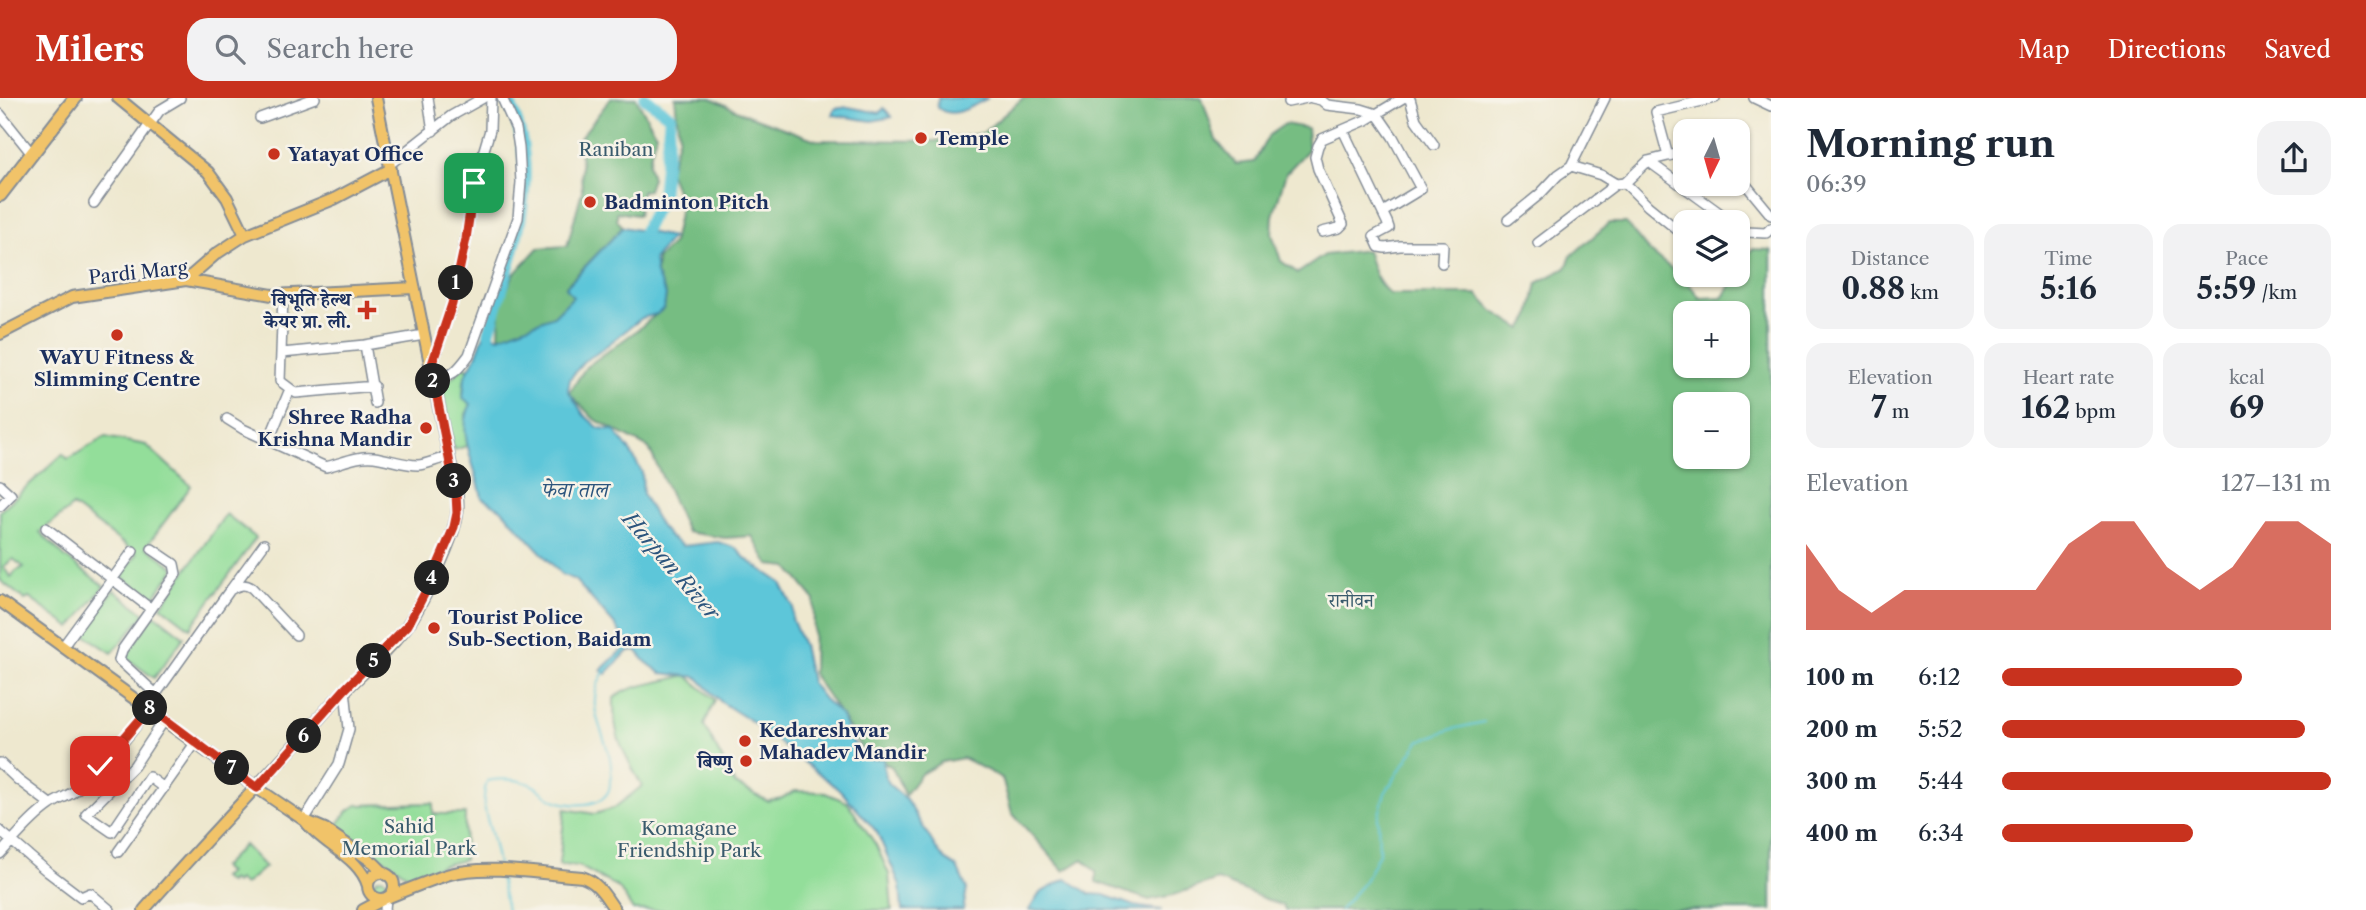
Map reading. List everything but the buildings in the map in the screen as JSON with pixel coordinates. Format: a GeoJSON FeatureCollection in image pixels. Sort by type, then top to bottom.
{"type":"FeatureCollection","features":[{"type":"Feature","properties":{"kind":"highway"},"geometry":{"type":"LineString","coordinates":[[0,195],[75,98]]}},
{"type":"Feature","properties":{"kind":"main road"},"geometry":{"type":"LineString","coordinates":[[118,98],[208,172],[227,198],[245,235]]}},
{"type":"Feature","properties":{"kind":"main road"},"geometry":{"type":"LineString","coordinates":[[144,910],[345,689],[408,625],[430,583],[456,519],[457,503],[449,457],[376,98]]}},
{"type":"Feature","properties":{"kind":"main road"},"geometry":{"type":"LineString","coordinates":[[186,280],[216,254],[245,235],[334,199],[390,167]]}},
{"type":"Feature","properties":{"kind":"main road","name":"Pardi Marg"},"geometry":{"type":"LineString","coordinates":[[0,334],[72,298],[186,280],[261,294],[283,295],[414,288]]}},
{"type":"Feature","properties":{"kind":"main road"},"geometry":{"type":"LineString","coordinates":[[0,601],[257,788],[304,820],[335,835],[373,863],[388,876],[394,887],[386,901]]}},
{"type":"Feature","properties":{"kind":"main road"},"geometry":{"type":"LineString","coordinates":[[304,820],[315,835],[356,864],[365,876],[374,898],[386,901]]}},
{"type":"Feature","properties":{"kind":"main road"},"geometry":{"type":"LineString","coordinates":[[362,910],[450,874],[490,870],[589,879],[597,884],[615,910]]}},
{"type":"Feature","properties":{"kind":"main road"},"geometry":{"type":"LineString","coordinates":[[362,910],[373,876],[388,876],[403,883],[426,883]]}},
{"type":"Feature","properties":{"kind":"street"},"geometry":{"type":"LineString","coordinates":[[94,203],[160,110],[180,98]]}},
{"type":"Feature","properties":{"kind":"street"},"geometry":{"type":"LineString","coordinates":[[260,118],[314,98]]}},
{"type":"Feature","properties":{"kind":"street"},"geometry":{"type":"LineString","coordinates":[[428,98],[433,131]]}},
{"type":"Feature","properties":{"kind":"street"},"geometry":{"type":"LineString","coordinates":[[390,167],[451,116],[483,98]]}},
{"type":"Feature","properties":{"kind":"street"},"geometry":{"type":"LineString","coordinates":[[491,98],[490,130],[474,183],[466,239],[452,304],[432,372],[448,377],[459,369],[469,355],[517,218],[521,183],[519,148],[513,120],[502,98]]}},
{"type":"Feature","properties":{"kind":"street"},"geometry":{"type":"LineString","coordinates":[[1288,102],[1309,98],[1321,100],[1327,105],[1377,114],[1422,189],[1383,212]]}},
{"type":"Feature","properties":{"kind":"street"},"geometry":{"type":"LineString","coordinates":[[1321,232],[1339,228],[1343,224],[1315,157],[1322,139],[1377,114],[1404,98],[1410,99],[1416,120],[1434,145]]}},
{"type":"Feature","properties":{"kind":"street"},"geometry":{"type":"LineString","coordinates":[[1508,219],[1571,166],[1605,98]]}},
{"type":"Feature","properties":{"kind":"street"},"geometry":{"type":"LineString","coordinates":[[1668,156],[1657,112],[1695,100],[1715,98]]}},
{"type":"Feature","properties":{"kind":"street"},"geometry":{"type":"LineString","coordinates":[[1754,98],[1771,106]]}},
{"type":"Feature","properties":{"kind":"street"},"geometry":{"type":"LineString","coordinates":[[2,120],[32,154]]}},
{"type":"Feature","properties":{"kind":"street"},"geometry":{"type":"LineString","coordinates":[[1343,130],[1389,228],[1374,236],[1379,247],[1443,246],[1442,263]]}},
{"type":"Feature","properties":{"kind":"street"},"geometry":{"type":"LineString","coordinates":[[1538,243],[1648,161],[1673,155]]}},
{"type":"Feature","properties":{"kind":"street"},"geometry":{"type":"LineString","coordinates":[[1648,161],[1715,210]]}},
{"type":"Feature","properties":{"kind":"street"},"geometry":{"type":"LineString","coordinates":[[1571,166],[1620,183],[1673,226]]}},
{"type":"Feature","properties":{"kind":"street"},"geometry":{"type":"LineString","coordinates":[[1750,190],[1771,215]]}},
{"type":"Feature","properties":{"kind":"street"},"geometry":{"type":"LineString","coordinates":[[1750,232],[1766,233],[1771,228]]}},
{"type":"Feature","properties":{"kind":"street"},"geometry":{"type":"LineString","coordinates":[[283,295],[280,381],[296,393],[374,386]]}},
{"type":"Feature","properties":{"kind":"street"},"geometry":{"type":"LineString","coordinates":[[282,353],[365,345],[424,335]]}},
{"type":"Feature","properties":{"kind":"street"},"geometry":{"type":"LineString","coordinates":[[365,345],[376,403]]}},
{"type":"Feature","properties":{"kind":"street"},"geometry":{"type":"LineString","coordinates":[[269,440],[290,389]]}},
{"type":"Feature","properties":{"kind":"street"},"geometry":{"type":"LineString","coordinates":[[227,419],[326,467],[361,457],[422,465],[449,457]]}},
{"type":"Feature","properties":{"kind":"street"},"geometry":{"type":"LineString","coordinates":[[0,485],[11,495],[0,506]]}},
{"type":"Feature","properties":{"kind":"street"},"geometry":{"type":"LineString","coordinates":[[46,528],[151,609]]}},
{"type":"Feature","properties":{"kind":"street"},"geometry":{"type":"LineString","coordinates":[[0,854],[31,820],[50,804],[73,792],[100,766],[150,708],[156,694],[264,544]]}},
{"type":"Feature","properties":{"kind":"street"},"geometry":{"type":"LineString","coordinates":[[152,549],[174,564],[176,574],[122,649],[119,660],[156,694]]}},
{"type":"Feature","properties":{"kind":"street"},"geometry":{"type":"LineString","coordinates":[[64,645],[133,551]]}},
{"type":"Feature","properties":{"kind":"street"},"geometry":{"type":"LineString","coordinates":[[230,590],[241,585],[253,588],[296,635]]}},
{"type":"Feature","properties":{"kind":"street"},"geometry":{"type":"LineString","coordinates":[[304,820],[334,772],[342,752],[349,729],[345,689]]}},
{"type":"Feature","properties":{"kind":"street"},"geometry":{"type":"LineString","coordinates":[[149,777],[112,832],[86,814],[134,766],[165,719]]}},
{"type":"Feature","properties":{"kind":"street"},"geometry":{"type":"LineString","coordinates":[[118,852],[196,742]]}},
{"type":"Feature","properties":{"kind":"street"},"geometry":{"type":"LineString","coordinates":[[0,762],[18,780],[50,804]]}},
{"type":"Feature","properties":{"kind":"street"},"geometry":{"type":"LineString","coordinates":[[134,766],[164,788]]}},
{"type":"Feature","properties":{"kind":"street"},"geometry":{"type":"LineString","coordinates":[[0,831],[81,897],[90,893],[110,910]]}},
{"type":"Feature","properties":{"kind":"green space","name":"Raniban"},"geometry":{"type":"Polygon","coordinates":[[[611,98],[636,98],[656,134],[648,164],[652,178],[648,190],[642,191],[638,215],[617,212],[617,220],[623,227],[566,286],[573,297],[554,316],[499,337],[500,304],[514,274],[538,248],[567,246],[582,191],[580,138],[611,98]]]}},
{"type":"Feature","properties":{"kind":"green space","name":"रानीवन"},"geometry":{"type":"Polygon","coordinates":[[[675,98],[711,98],[745,114],[816,140],[935,141],[983,133],[1023,98],[1202,98],[1216,140],[1236,164],[1254,162],[1269,135],[1285,124],[1307,128],[1309,149],[1286,173],[1273,216],[1272,234],[1281,261],[1298,273],[1325,255],[1367,250],[1378,280],[1390,294],[1477,294],[1493,311],[1522,329],[1530,316],[1537,283],[1566,268],[1571,256],[1609,223],[1626,223],[1649,251],[1673,270],[1673,287],[1691,287],[1700,298],[1724,297],[1730,287],[1750,287],[1750,252],[1752,249],[1771,250],[1771,910],[1285,910],[1283,906],[1218,880],[1149,900],[1096,882],[1096,872],[1083,859],[1064,871],[1012,813],[1002,778],[963,758],[942,762],[921,774],[905,795],[892,767],[865,752],[813,674],[814,599],[788,567],[769,565],[752,536],[725,538],[687,532],[649,448],[594,419],[569,393],[586,367],[664,308],[666,295],[656,274],[657,259],[673,243],[681,204],[669,171],[679,136],[675,98]]]}},
{"type":"Feature","properties":{"kind":"green space"},"geometry":{"type":"Polygon","coordinates":[[[464,366],[469,370],[464,381],[463,397],[472,404],[466,414],[467,446],[454,450],[442,387],[464,366]]]}},
{"type":"Feature","properties":{"kind":"green space"},"geometry":{"type":"Polygon","coordinates":[[[105,437],[146,445],[191,486],[146,547],[174,567],[152,599],[121,576],[137,554],[73,506],[40,532],[65,557],[104,586],[71,628],[29,598],[25,600],[0,580],[0,511],[63,454],[68,459],[105,437]],[[13,559],[3,567],[11,577],[24,567],[13,559]]]}},
{"type":"Feature","properties":{"kind":"green space"},"geometry":{"type":"Polygon","coordinates":[[[226,514],[256,538],[190,628],[161,606],[226,514]]]}},
{"type":"Feature","properties":{"kind":"green space"},"geometry":{"type":"Polygon","coordinates":[[[114,590],[145,614],[112,653],[82,633],[114,590]]]}},
{"type":"Feature","properties":{"kind":"green space"},"geometry":{"type":"Polygon","coordinates":[[[157,616],[184,637],[154,678],[125,657],[152,617],[157,616]]]}},
{"type":"Feature","properties":{"kind":"green space","name":"Komagane Friendship Park"},"geometry":{"type":"Polygon","coordinates":[[[686,675],[715,700],[704,725],[735,784],[767,801],[782,798],[795,791],[823,792],[847,802],[876,845],[889,874],[892,910],[633,910],[619,888],[579,866],[559,865],[565,809],[595,814],[614,808],[642,786],[618,735],[614,698],[637,687],[686,675]]]}},
{"type":"Feature","properties":{"kind":"green space","name":"Sahid Memorial Park"},"geometry":{"type":"Polygon","coordinates":[[[433,803],[433,814],[465,814],[464,860],[410,877],[384,859],[375,857],[335,828],[348,811],[357,805],[433,803]]]}},
{"type":"Feature","properties":{"kind":"green space"},"geometry":{"type":"Polygon","coordinates":[[[244,845],[265,867],[244,885],[238,880],[235,883],[231,880],[229,883],[222,878],[228,873],[222,867],[244,845]]]}},
{"type":"Feature","properties":{"kind":"green space"},"geometry":{"type":"Polygon","coordinates":[[[381,878],[389,886],[381,894],[373,886],[381,878]]]}},
{"type":"Feature","properties":{"kind":"water"},"geometry":{"type":"Polygon","coordinates":[[[939,98],[988,98],[962,111],[949,113],[937,107],[939,98]]]}},
{"type":"Feature","properties":{"kind":"water"},"geometry":{"type":"Polygon","coordinates":[[[848,107],[880,113],[884,108],[892,117],[872,121],[833,115],[835,109],[848,107]]]}},
{"type":"Feature","properties":{"kind":"water","name":"फेवा ताल"},"geometry":{"type":"Polygon","coordinates":[[[623,227],[672,237],[654,259],[656,274],[666,295],[664,308],[657,314],[642,318],[584,361],[570,379],[568,390],[584,415],[599,428],[614,430],[630,451],[642,472],[643,495],[661,527],[670,537],[683,546],[718,542],[736,548],[746,559],[781,583],[793,607],[792,619],[803,645],[811,682],[842,716],[850,739],[864,756],[871,759],[883,758],[885,777],[891,786],[906,799],[939,853],[957,867],[967,889],[963,910],[902,910],[900,885],[877,832],[841,791],[754,723],[721,702],[697,677],[661,673],[636,650],[628,651],[606,674],[601,670],[627,642],[575,580],[561,574],[501,509],[482,498],[466,439],[465,427],[471,404],[463,398],[465,376],[485,332],[499,337],[554,316],[573,297],[566,287],[623,227]]]}},
{"type":"Feature","properties":{"kind":"water"},"geometry":{"type":"Polygon","coordinates":[[[1066,879],[1090,894],[1104,895],[1134,906],[1162,910],[1029,910],[1040,893],[1066,879]]]}},
{"type":"Feature","properties":{"kind":"waterway"},"geometry":{"type":"LineString","coordinates":[[489,333],[521,216],[524,186],[524,157],[519,127],[507,98]]}},
{"type":"Feature","properties":{"kind":"waterway"},"geometry":{"type":"LineString","coordinates":[[636,247],[662,196],[670,116],[645,98]]}},
{"type":"Feature","properties":{"kind":"waterway"},"geometry":{"type":"LineString","coordinates":[[498,864],[485,808],[487,781],[497,779],[525,782],[553,800],[570,804],[592,803],[609,791],[609,754],[596,715],[595,702],[597,687],[604,672]]}},
{"type":"Feature","properties":{"kind":"waterway"},"geometry":{"type":"LineString","coordinates":[[1340,910],[1365,881],[1379,853],[1378,818],[1385,793],[1419,741],[1452,729],[1484,722]]}},
{"type":"Feature","properties":{"kind":"waterway"},"geometry":{"type":"LineString","coordinates":[[499,873],[507,910]]}},
{"type":"Feature","properties":{"kind":"place","name":"Temple"},"geometry":{"type":"Point","coordinates":[921,138]}},
{"type":"Feature","properties":{"kind":"place","name":"Yatayat Office"},"geometry":{"type":"Point","coordinates":[274,154]}},
{"type":"Feature","properties":{"kind":"place","name":"Badminton Pitch"},"geometry":{"type":"Point","coordinates":[590,202]}},
{"type":"Feature","properties":{"kind":"place","name":"विभूति हेल्थ केयर प्रा. ली."},"geometry":{"type":"Point","coordinates":[367,310]}},
{"type":"Feature","properties":{"kind":"place","name":"WaYU Fitness & Slimming Centre"},"geometry":{"type":"Point","coordinates":[117,335]}},
{"type":"Feature","properties":{"kind":"place","name":"Shree Radha Krishna Mandir"},"geometry":{"type":"Point","coordinates":[426,428]}},
{"type":"Feature","properties":{"kind":"place","name":"Tourist Police Sub-Section, Baidam"},"geometry":{"type":"Point","coordinates":[434,628]}},
{"type":"Feature","properties":{"kind":"place","name":"Kedareshwar Mahadev Mandir"},"geometry":{"type":"Point","coordinates":[745,741]}},
{"type":"Feature","properties":{"kind":"place","name":"बिष्णु"},"geometry":{"type":"Point","coordinates":[746,761]}},
{"type":"Feature","properties":{"kind":"route"},"geometry":{"type":"LineString","coordinates":[[100,766],[150,708],[257,788],[345,689],[408,625],[430,583],[456,519],[456,494],[431,367],[452,304],[466,239],[474,183]]}},
{"type":"Feature","properties":{"kind":"water label","name":"Harpan River"},"geometry":{"type":"Point","coordinates":[671,566]}}]}
